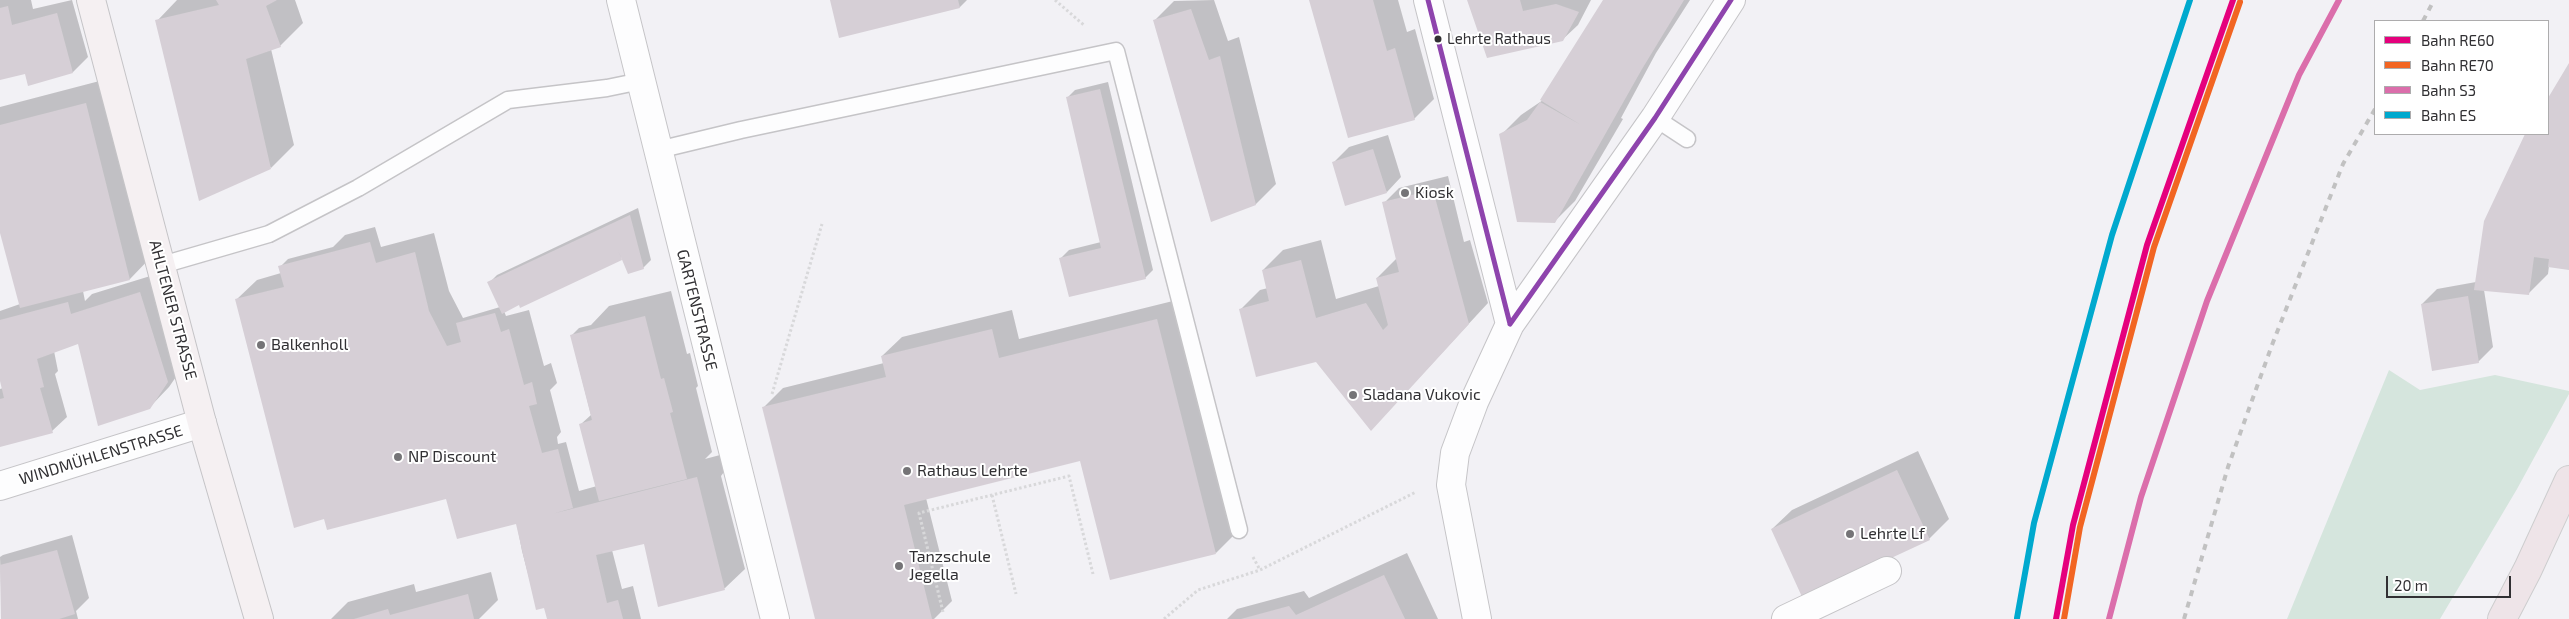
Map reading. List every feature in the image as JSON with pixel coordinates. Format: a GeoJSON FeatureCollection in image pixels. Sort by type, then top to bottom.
{"type":"FeatureCollection","features":[{"type":"Feature","properties":{"kind":"main road","name":"AHLTENER STRASSE"},"geometry":{"type":"LineString","coordinates":[[91,0],[202,423],[259,619]]}},
{"type":"Feature","properties":{"kind":"main road"},"geometry":{"type":"LineString","coordinates":[[2502,619],[2528,569],[2569,480]]}},
{"type":"Feature","properties":{"kind":"street","name":"GARTENSTRASSE"},"geometry":{"type":"LineString","coordinates":[[621,0],[775,619]]}},
{"type":"Feature","properties":{"kind":"street"},"geometry":{"type":"LineString","coordinates":[[1428,0],[1510,324]]}},
{"type":"Feature","properties":{"kind":"street"},"geometry":{"type":"LineString","coordinates":[[1477,619],[1451,485],[1455,453],[1474,402],[1510,324],[1655,118],[1732,0]]}},
{"type":"Feature","properties":{"kind":"street","name":"WINDMÜHLENSTRASSE"},"geometry":{"type":"LineString","coordinates":[[0,486],[202,423]]}},
{"type":"Feature","properties":{"kind":"street"},"geometry":{"type":"LineString","coordinates":[[1786,619],[1887,571]]}},
{"type":"Feature","properties":{"kind":"lane"},"geometry":{"type":"LineString","coordinates":[[658,150],[741,130],[1116,51],[1239,530]]}},
{"type":"Feature","properties":{"kind":"lane"},"geometry":{"type":"LineString","coordinates":[[162,265],[269,234],[358,188],[508,100],[641,82]]}},
{"type":"Feature","properties":{"kind":"lane"},"geometry":{"type":"LineString","coordinates":[[1655,118],[1687,139]]}},
{"type":"Feature","properties":{"kind":"path"},"geometry":{"type":"LineString","coordinates":[[1055,0],[1087,28]]}},
{"type":"Feature","properties":{"kind":"path"},"geometry":{"type":"LineString","coordinates":[[772,394],[822,224]]}},
{"type":"Feature","properties":{"kind":"path"},"geometry":{"type":"LineString","coordinates":[[944,612],[919,513],[1069,476],[1093,574]]}},
{"type":"Feature","properties":{"kind":"path"},"geometry":{"type":"LineString","coordinates":[[1164,619],[1198,590],[1260,570],[1413,493],[1451,485]]}},
{"type":"Feature","properties":{"kind":"path"},"geometry":{"type":"LineString","coordinates":[[992,495],[1016,594]]}},
{"type":"Feature","properties":{"kind":"shaded area"},"geometry":{"type":"Polygon","coordinates":[[[2389,370],[2420,390],[2495,375],[2569,391],[2569,394],[2517,489],[2440,619],[2287,619],[2389,370]]]}},
{"type":"Feature","properties":{"kind":"building"},"geometry":{"type":"Polygon","coordinates":[[[216,0],[277,0],[266,6],[281,47],[246,59],[271,169],[199,201],[155,20],[219,5],[216,0]]]}},
{"type":"Feature","properties":{"kind":"building"},"geometry":{"type":"Polygon","coordinates":[[[830,0],[958,0],[960,8],[839,38],[830,0]]]}},
{"type":"Feature","properties":{"kind":"building"},"geometry":{"type":"Polygon","coordinates":[[[1309,0],[1373,0],[1387,51],[1395,48],[1415,120],[1348,138],[1309,0]]]}},
{"type":"Feature","properties":{"kind":"building"},"geometry":{"type":"Polygon","coordinates":[[[1467,0],[1520,0],[1523,11],[1556,4],[1579,12],[1563,41],[1487,58],[1467,0]]]}},
{"type":"Feature","properties":{"kind":"building"},"geometry":{"type":"Polygon","coordinates":[[[1603,0],[1684,0],[1642,69],[1555,223],[1517,222],[1499,134],[1527,120],[1540,102],[1581,125],[1540,100],[1603,0]]]}},
{"type":"Feature","properties":{"kind":"building"},"geometry":{"type":"Polygon","coordinates":[[[8,6],[12,25],[57,13],[73,73],[28,86],[25,74],[0,80],[0,8],[8,6]]]}},
{"type":"Feature","properties":{"kind":"building"},"geometry":{"type":"Polygon","coordinates":[[[1191,9],[1209,60],[1220,56],[1256,205],[1211,222],[1153,20],[1191,9]]]}},
{"type":"Feature","properties":{"kind":"building"},"geometry":{"type":"Polygon","coordinates":[[[2569,63],[2569,270],[2548,267],[2549,259],[2534,257],[2529,295],[2474,290],[2484,221],[2525,135],[2549,135],[2549,96],[2569,63]]]}},
{"type":"Feature","properties":{"kind":"building"},"geometry":{"type":"Polygon","coordinates":[[[1100,89],[1146,279],[1069,297],[1059,258],[1101,248],[1066,97],[1100,89]]]}},
{"type":"Feature","properties":{"kind":"building"},"geometry":{"type":"Polygon","coordinates":[[[86,103],[130,280],[20,308],[0,233],[0,125],[86,103]]]}},
{"type":"Feature","properties":{"kind":"building"},"geometry":{"type":"Polygon","coordinates":[[[1373,149],[1387,193],[1345,206],[1332,162],[1373,149]]]}},
{"type":"Feature","properties":{"kind":"building"},"geometry":{"type":"Polygon","coordinates":[[[1433,190],[1469,324],[1371,431],[1316,362],[1256,377],[1239,309],[1269,301],[1262,270],[1301,260],[1316,318],[1366,303],[1383,330],[1388,325],[1376,278],[1399,272],[1382,202],[1433,190]]]}},
{"type":"Feature","properties":{"kind":"building"},"geometry":{"type":"Polygon","coordinates":[[[630,215],[644,269],[628,274],[615,243],[622,260],[520,308],[519,305],[502,314],[487,282],[630,215]]]}},
{"type":"Feature","properties":{"kind":"building"},"geometry":{"type":"Polygon","coordinates":[[[370,242],[376,263],[415,252],[429,311],[447,346],[461,342],[456,323],[495,313],[501,332],[509,329],[524,385],[532,382],[537,404],[529,406],[542,453],[558,449],[573,508],[552,514],[697,477],[725,590],[658,607],[644,544],[596,555],[607,603],[618,600],[623,619],[547,619],[544,608],[536,610],[516,524],[457,539],[446,499],[327,530],[324,519],[294,528],[235,299],[284,287],[278,266],[370,242]]]}},
{"type":"Feature","properties":{"kind":"building"},"geometry":{"type":"Polygon","coordinates":[[[140,292],[168,382],[150,409],[98,426],[78,344],[37,359],[44,387],[40,388],[53,433],[0,447],[0,399],[4,398],[0,381],[0,320],[68,302],[71,314],[140,292]]]}},
{"type":"Feature","properties":{"kind":"building"},"geometry":{"type":"Polygon","coordinates":[[[2468,296],[2479,363],[2432,371],[2421,304],[2468,296]]]}},
{"type":"Feature","properties":{"kind":"building"},"geometry":{"type":"Polygon","coordinates":[[[645,316],[661,379],[664,378],[673,412],[670,413],[687,479],[599,501],[579,424],[592,420],[570,335],[645,316]]]}},
{"type":"Feature","properties":{"kind":"building","name":"Rathaus Lehrte"},"geometry":{"type":"Polygon","coordinates":[[[1157,319],[1216,554],[1110,580],[1080,461],[904,505],[932,619],[815,619],[762,407],[886,377],[881,356],[992,329],[999,358],[1157,319]]]}},
{"type":"Feature","properties":{"kind":"building","name":"Lehrte Lf"},"geometry":{"type":"Polygon","coordinates":[[[1897,470],[1930,540],[1803,599],[1771,529],[1897,470]]]}},
{"type":"Feature","properties":{"kind":"building"},"geometry":{"type":"Polygon","coordinates":[[[57,550],[75,614],[59,619],[1,619],[0,565],[57,550]]]}},
{"type":"Feature","properties":{"kind":"building"},"geometry":{"type":"Polygon","coordinates":[[[1384,575],[1405,619],[1241,619],[1289,606],[1296,615],[1384,575]]]}},
{"type":"Feature","properties":{"kind":"building"},"geometry":{"type":"Polygon","coordinates":[[[468,594],[474,619],[354,619],[388,609],[390,615],[468,594]]]}},
{"type":"Feature","properties":{"kind":"railway"},"geometry":{"type":"LineString","coordinates":[[2424,20],[2434,0]]}},
{"type":"Feature","properties":{"kind":"railway"},"geometry":{"type":"LineString","coordinates":[[2184,619],[2228,467],[2272,345],[2343,164],[2374,111]]}},
{"type":"Feature","properties":{"kind":"rail line","name":"ES"},"geometry":{"type":"LineString","coordinates":[[2017,618],[2034,523],[2112,235],[2190,0]]}},
{"type":"Feature","properties":{"kind":"rail line","name":"RE60"},"geometry":{"type":"LineString","coordinates":[[2056,619],[2073,525],[2147,245],[2233,0]]}},
{"type":"Feature","properties":{"kind":"rail line","name":"S3"},"geometry":{"type":"LineString","coordinates":[[2109,619],[2141,497],[2207,301],[2299,75],[2339,0]]}},
{"type":"Feature","properties":{"kind":"rail line","name":"RE70"},"geometry":{"type":"LineString","coordinates":[[2064,619],[2080,527],[2154,247],[2240,2]]}},
{"type":"Feature","properties":{"kind":"transit line"},"geometry":{"type":"LineString","coordinates":[[1428,0],[1510,324]]}},
{"type":"Feature","properties":{"kind":"transit line"},"geometry":{"type":"LineString","coordinates":[[1510,324],[1655,118],[1731,0]]}},
{"type":"Feature","properties":{"kind":"place","name":"Lehrte Rathaus"},"geometry":{"type":"Point","coordinates":[1438,39]}},
{"type":"Feature","properties":{"kind":"place","name":"Kiosk"},"geometry":{"type":"Point","coordinates":[1405,193]}},
{"type":"Feature","properties":{"kind":"place","name":"Balkenholl"},"geometry":{"type":"Point","coordinates":[261,345]}},
{"type":"Feature","properties":{"kind":"place","name":"Sladana Vukovic"},"geometry":{"type":"Point","coordinates":[1353,395]}},
{"type":"Feature","properties":{"kind":"place","name":"NP Discount"},"geometry":{"type":"Point","coordinates":[398,457]}},
{"type":"Feature","properties":{"kind":"place","name":"Rathaus Lehrte"},"geometry":{"type":"Point","coordinates":[907,471]}},
{"type":"Feature","properties":{"kind":"place","name":"Lehrte Lf"},"geometry":{"type":"Point","coordinates":[1850,534]}},
{"type":"Feature","properties":{"kind":"place","name":"Tanzschule Jegella"},"geometry":{"type":"Point","coordinates":[899,566]}}]}
